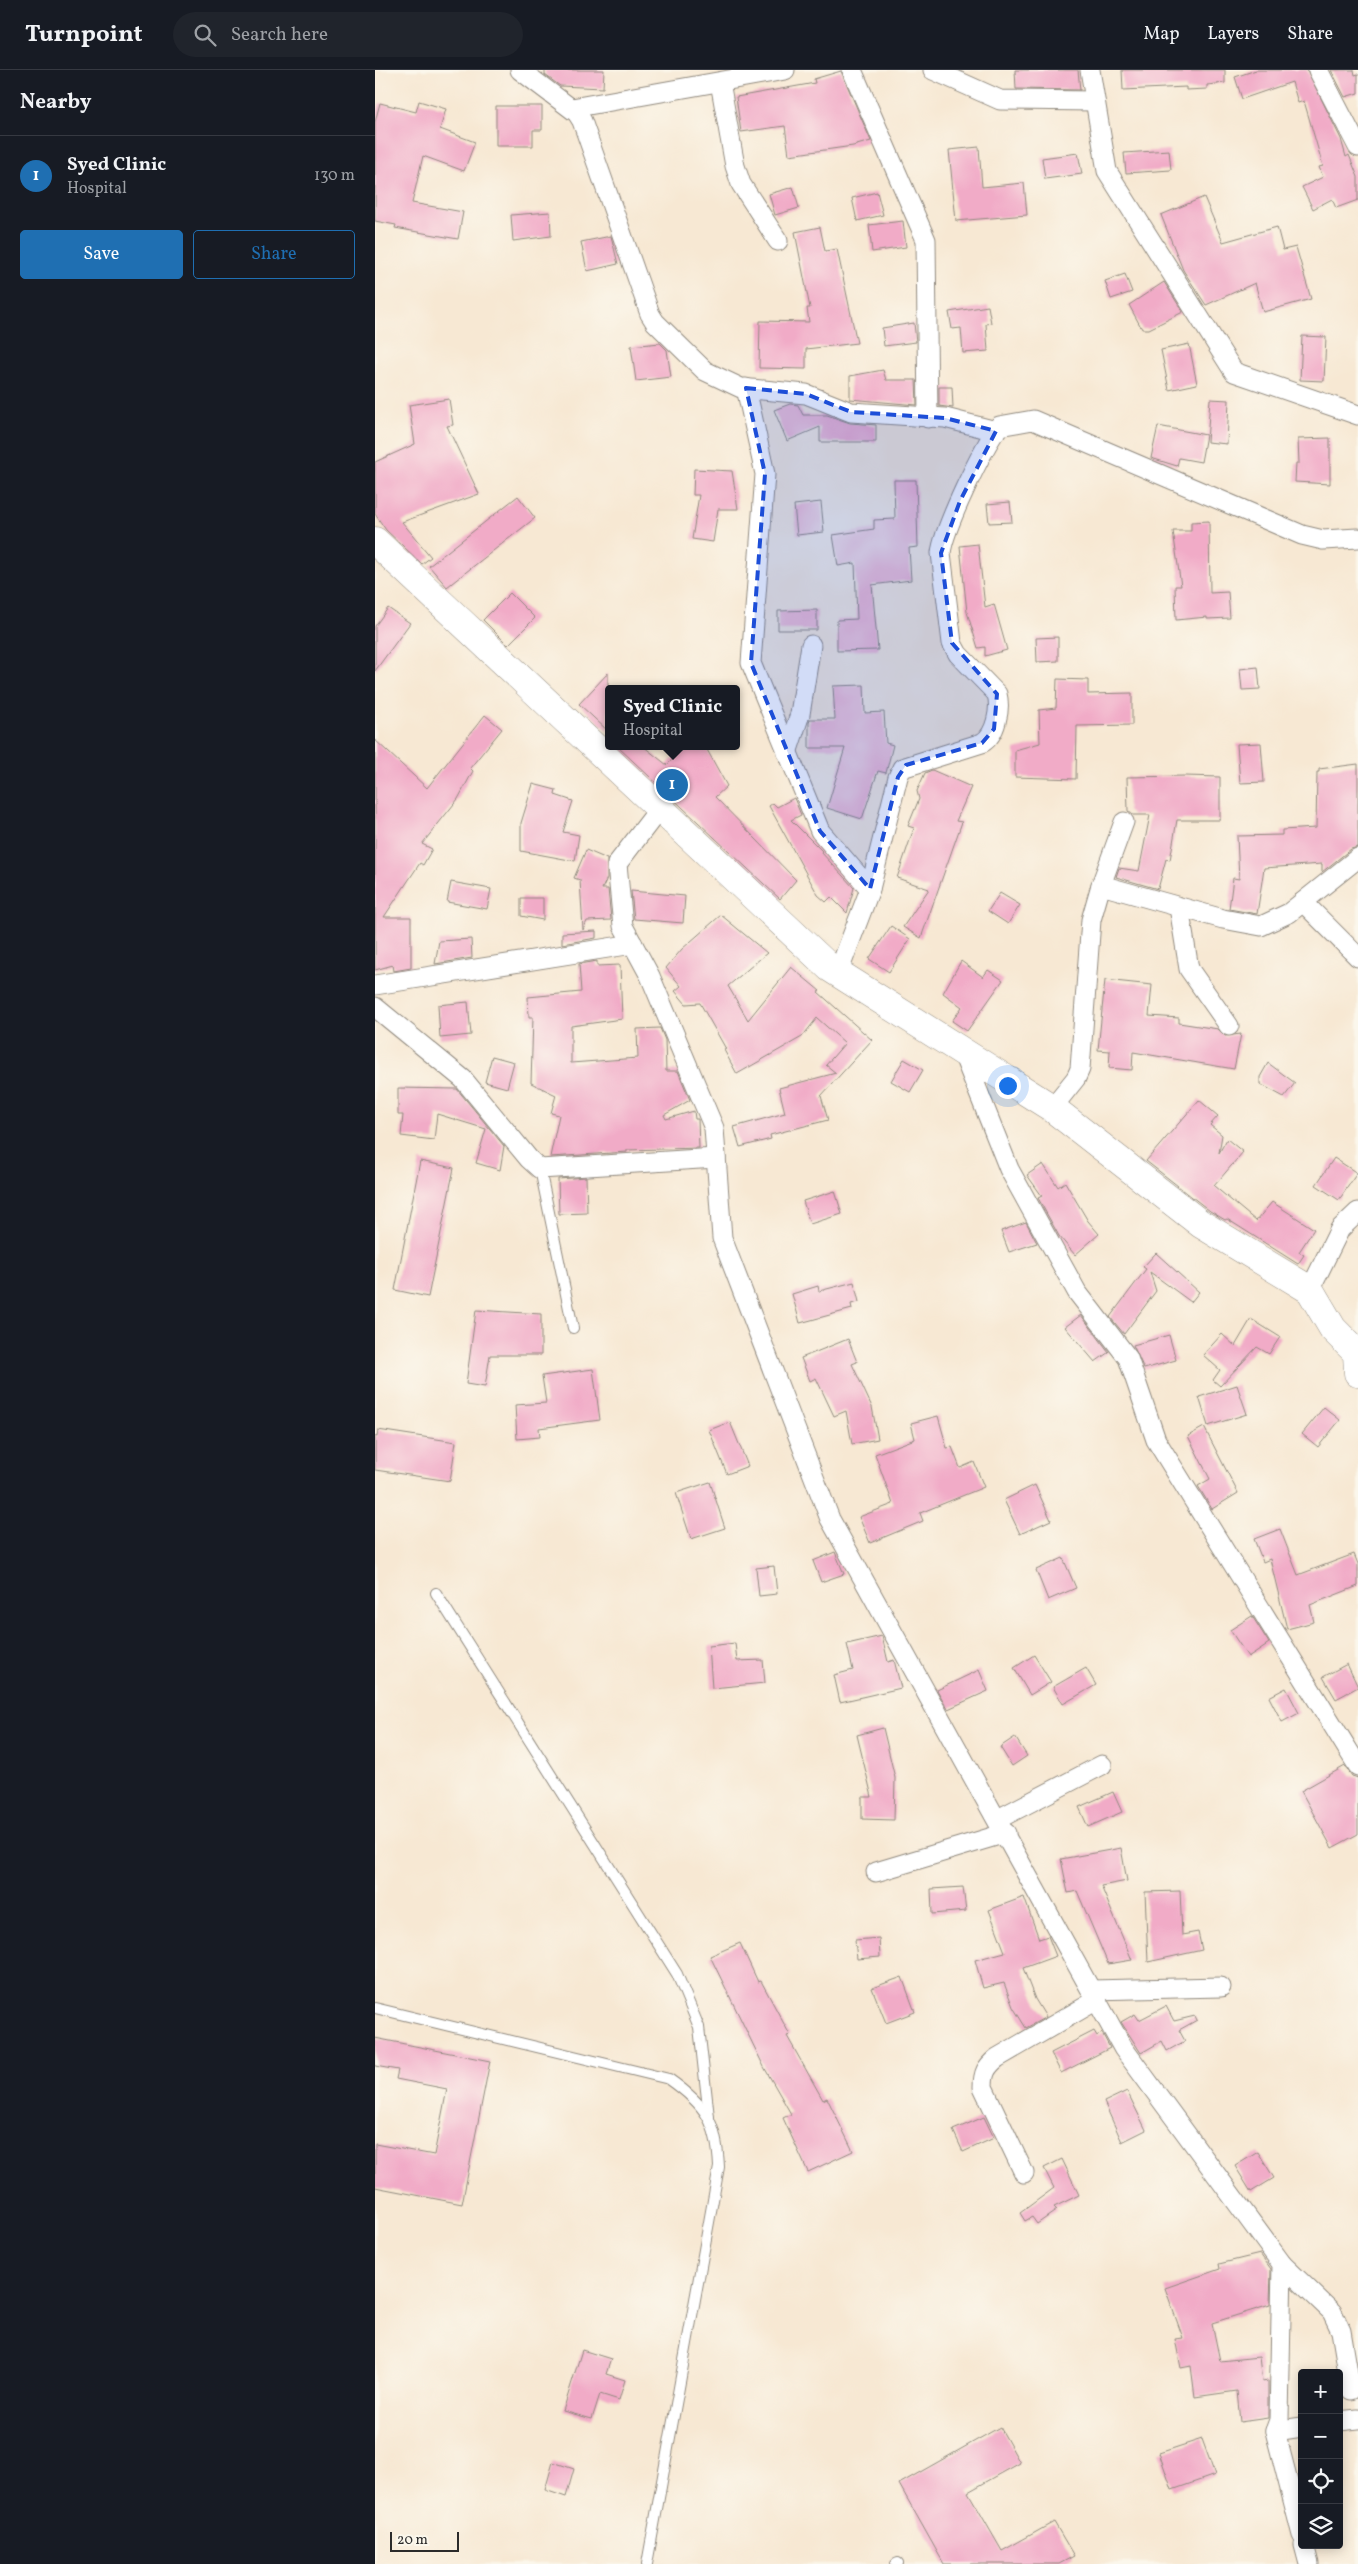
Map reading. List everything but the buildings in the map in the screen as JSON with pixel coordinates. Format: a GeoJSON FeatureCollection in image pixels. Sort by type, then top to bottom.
{"type":"FeatureCollection","features":[{"type":"Feature","properties":{"kind":"street"},"geometry":{"type":"LineString","coordinates":[[572,108],[785,70]]}},
{"type":"Feature","properties":{"kind":"street"},"geometry":{"type":"LineString","coordinates":[[853,70],[926,240],[928,418]]}},
{"type":"Feature","properties":{"kind":"street"},"geometry":{"type":"LineString","coordinates":[[933,70],[1000,100],[1095,101]]}},
{"type":"Feature","properties":{"kind":"street"},"geometry":{"type":"LineString","coordinates":[[1090,70],[1107,171],[1233,372],[1358,415]]}},
{"type":"Feature","properties":{"kind":"street"},"geometry":{"type":"LineString","coordinates":[[1318,70],[1358,147]]}},
{"type":"Feature","properties":{"kind":"street"},"geometry":{"type":"LineString","coordinates":[[533,73],[572,108],[582,121],[646,305],[655,322],[705,371],[746,388],[806,394],[851,412],[945,418],[999,428],[1030,420],[1303,535],[1323,540],[1358,538]]}},
{"type":"Feature","properties":{"kind":"street"},"geometry":{"type":"LineString","coordinates":[[720,82],[735,166],[741,184],[778,241]]}},
{"type":"Feature","properties":{"kind":"street"},"geometry":{"type":"LineString","coordinates":[[746,388],[765,474],[751,663],[820,831],[870,889]]}},
{"type":"Feature","properties":{"kind":"street"},"geometry":{"type":"LineString","coordinates":[[838,973],[870,889],[902,768],[982,743],[991,736],[994,729],[999,700],[997,694],[991,685],[958,654],[951,643],[941,553],[944,540],[960,501],[999,428]]}},
{"type":"Feature","properties":{"kind":"street"},"geometry":{"type":"LineString","coordinates":[[375,541],[838,973],[1052,1108],[1201,1224],[1310,1290],[1333,1329],[1358,1364]]}},
{"type":"Feature","properties":{"kind":"street"},"geometry":{"type":"LineString","coordinates":[[787,753],[799,714],[811,645]]}},
{"type":"Feature","properties":{"kind":"street"},"geometry":{"type":"LineString","coordinates":[[660,808],[617,864],[623,926],[650,976],[714,1128],[722,1238],[830,1519],[1002,1826],[1123,2048],[1281,2264],[1333,2312],[1341,2331],[1351,2390]]}},
{"type":"Feature","properties":{"kind":"street"},"geometry":{"type":"LineString","coordinates":[[1052,1108],[1076,1078],[1080,1069],[1090,927],[1101,885],[1124,822]]}},
{"type":"Feature","properties":{"kind":"street"},"geometry":{"type":"LineString","coordinates":[[1101,885],[1179,907],[1261,926],[1289,913],[1358,858]]}},
{"type":"Feature","properties":{"kind":"street"},"geometry":{"type":"LineString","coordinates":[[1303,902],[1358,957]]}},
{"type":"Feature","properties":{"kind":"street"},"geometry":{"type":"LineString","coordinates":[[1179,907],[1189,969],[1229,1026]]}},
{"type":"Feature","properties":{"kind":"street"},"geometry":{"type":"LineString","coordinates":[[375,985],[633,944]]}},
{"type":"Feature","properties":{"kind":"street"},"geometry":{"type":"LineString","coordinates":[[375,1007],[463,1079],[529,1159],[540,1169],[717,1158]]}},
{"type":"Feature","properties":{"kind":"street"},"geometry":{"type":"LineString","coordinates":[[962,1051],[1009,1169],[1077,1292],[1128,1358],[1156,1440],[1358,1766]]}},
{"type":"Feature","properties":{"kind":"street"},"geometry":{"type":"LineString","coordinates":[[1310,1290],[1340,1229],[1358,1212]]}},
{"type":"Feature","properties":{"kind":"street"},"geometry":{"type":"LineString","coordinates":[[876,1872],[1002,1826],[1102,1765]]}},
{"type":"Feature","properties":{"kind":"street"},"geometry":{"type":"LineString","coordinates":[[1024,2173],[983,2086],[983,2075],[988,2065],[1094,1995],[1221,1987]]}},
{"type":"Feature","properties":{"kind":"street"},"geometry":{"type":"LineString","coordinates":[[1281,2264],[1279,2420],[1275,2431],[1298,2520]]}},
{"type":"Feature","properties":{"kind":"street"},"geometry":{"type":"LineString","coordinates":[[1343,2421],[1358,2419]]}},
{"type":"Feature","properties":{"kind":"street"},"geometry":{"type":"LineString","coordinates":[[1275,2431],[1298,2428]]}},
{"type":"Feature","properties":{"kind":"street"},"geometry":{"type":"LineString","coordinates":[[1305,2549],[1309,2564]]}},
{"type":"Feature","properties":{"kind":"lane"},"geometry":{"type":"LineString","coordinates":[[540,1169],[573,1328]]}},
{"type":"Feature","properties":{"kind":"lane"},"geometry":{"type":"LineString","coordinates":[[436,1593],[677,1974],[699,2027],[709,2118],[717,2143],[719,2168],[647,2564]]}},
{"type":"Feature","properties":{"kind":"lane"},"geometry":{"type":"LineString","coordinates":[[375,2008],[669,2079],[693,2096],[709,2118]]}},
{"type":"Feature","properties":{"kind":"highlighted area"},"geometry":{"type":"Polygon","coordinates":[[[746,388],[806,394],[851,412],[945,418],[996,431],[960,501],[941,553],[952,643],[997,694],[994,729],[982,743],[906,765],[898,777],[870,889],[820,831],[751,663],[765,474],[746,388]]]}},
{"type":"Feature","properties":{"kind":"place","name":"Syed Clinic"},"geometry":{"type":"Point","coordinates":[672,785]}}]}
